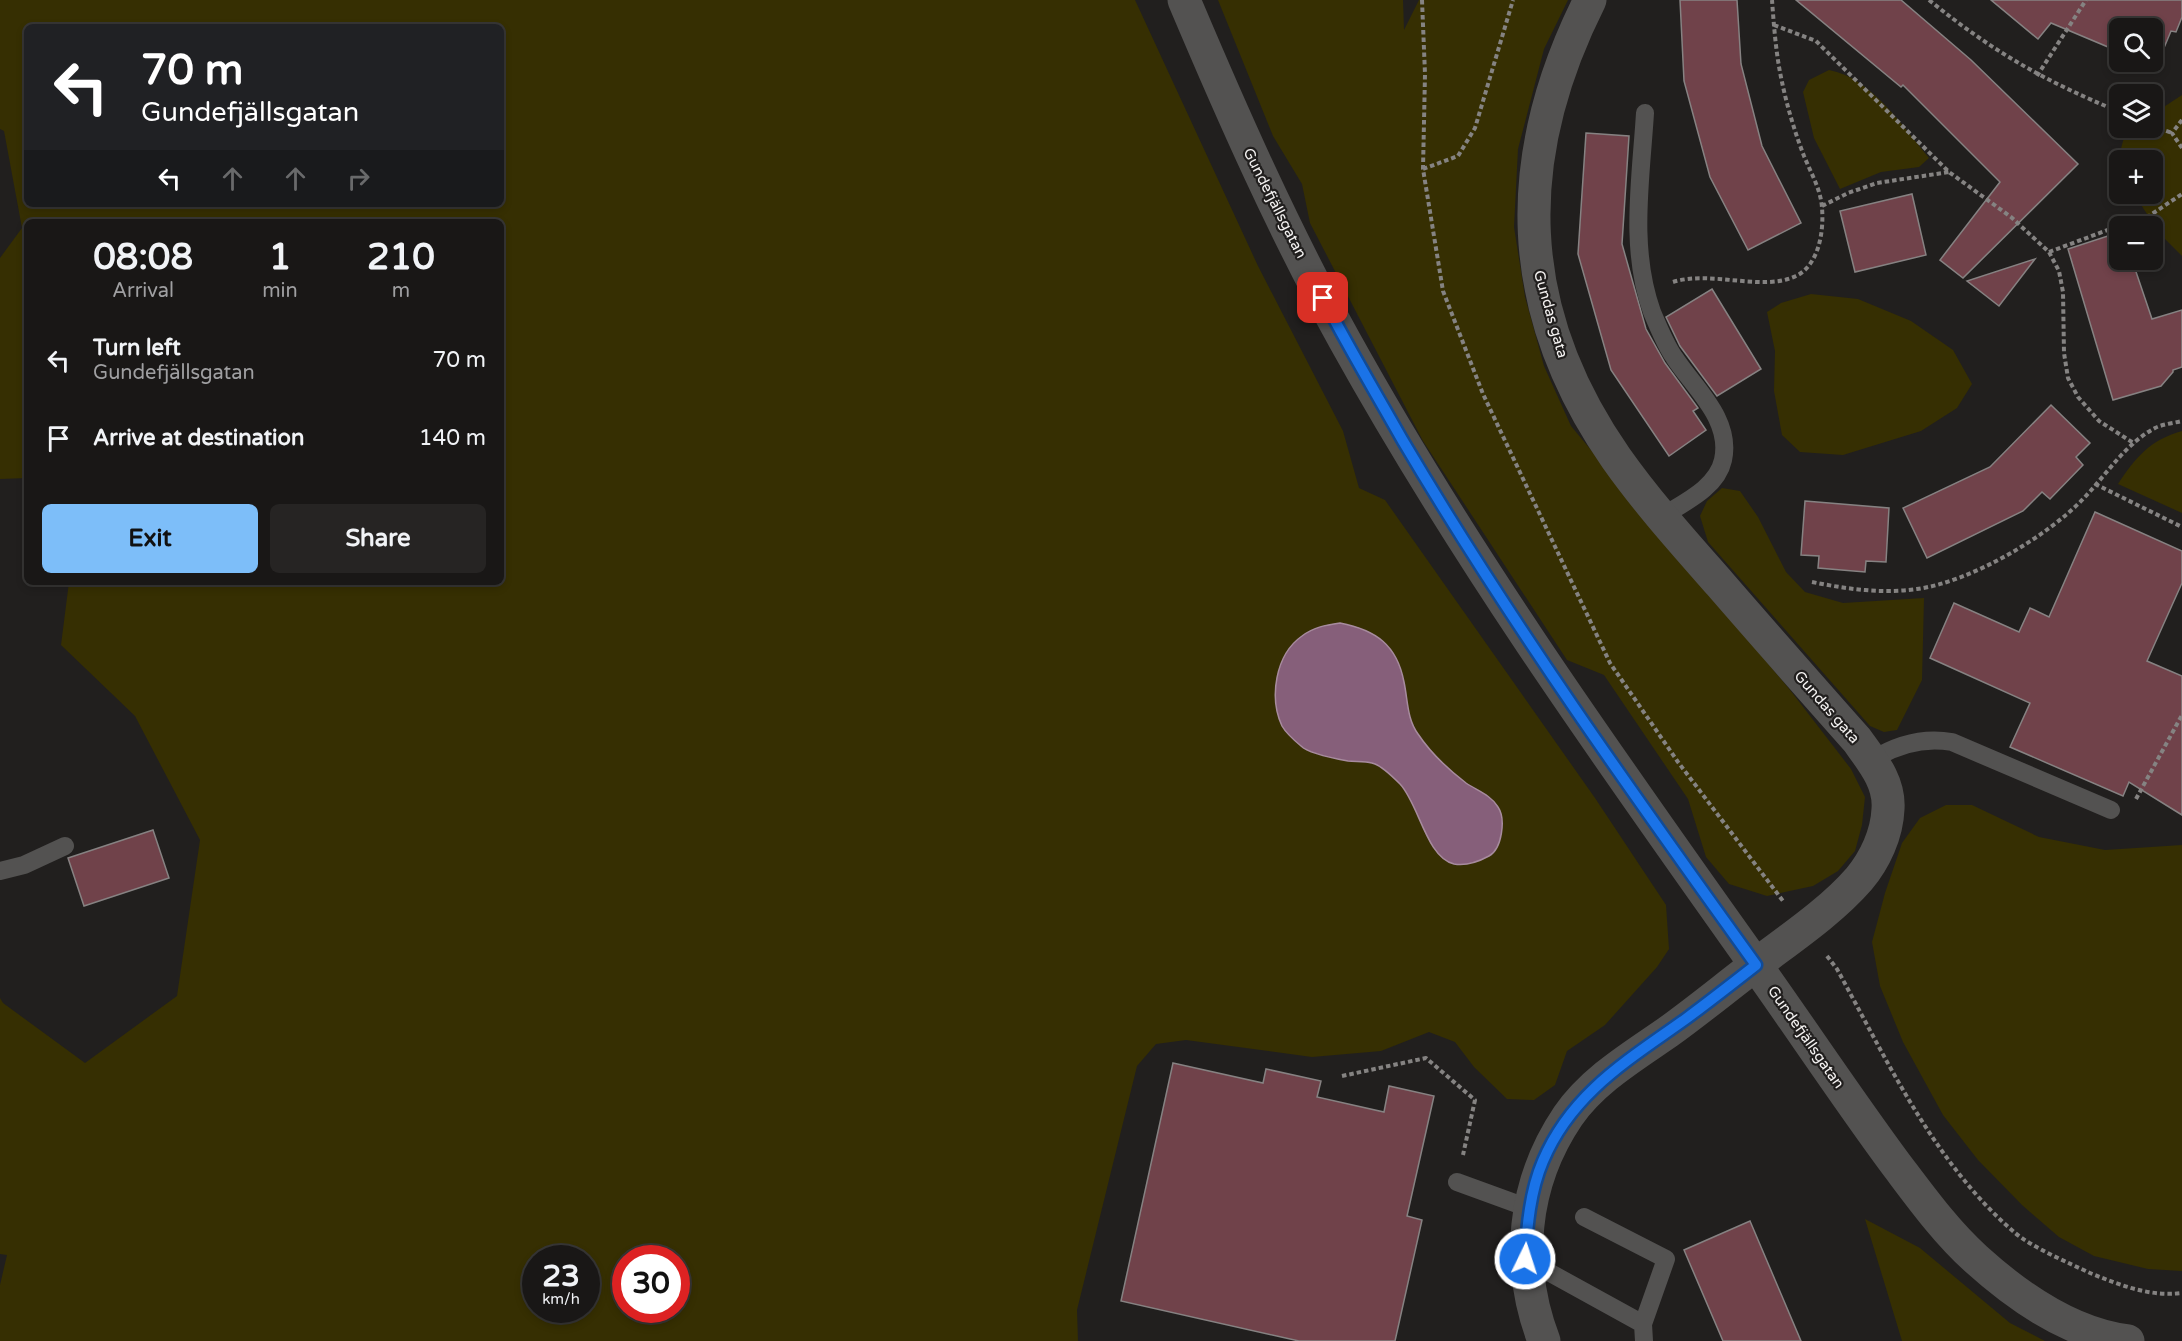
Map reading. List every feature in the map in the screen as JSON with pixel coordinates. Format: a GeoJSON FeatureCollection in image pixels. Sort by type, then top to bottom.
{"type":"FeatureCollection","features":[{"type":"Feature","properties":{"kind":"street","name":"Gundefjällsgatan"},"geometry":{"type":"LineString","coordinates":[[1184,0],[1239,131],[1344,340],[1460,538],[1608,759],[1872,1132],[1931,1210],[1975,1258],[2027,1300],[2072,1326],[2115,1340],[2128,1341]]}},
{"type":"Feature","properties":{"kind":"street","name":"Gundas gata"},"geometry":{"type":"LineString","coordinates":[[1544,1341],[1534,1316],[1525,1259],[1531,1209],[1543,1161],[1569,1115],[1602,1078],[1691,1015],[1806,927],[1859,879],[1875,856],[1881,841],[1888,808],[1886,790],[1872,760],[1857,740],[1661,517],[1615,457],[1581,399],[1555,338],[1538,277],[1532,216],[1537,157],[1552,92],[1577,26],[1590,0]]}},
{"type":"Feature","properties":{"kind":"lane"},"geometry":{"type":"LineString","coordinates":[[1645,113],[1638,227],[1640,261],[1647,291],[1653,312],[1673,355],[1707,400],[1719,422],[1724,440],[1723,460],[1718,474],[1704,490],[1661,517]]}},
{"type":"Feature","properties":{"kind":"lane"},"geometry":{"type":"LineString","coordinates":[[1872,760],[1888,750],[1914,743],[1933,740],[1952,742],[2111,810]]}},
{"type":"Feature","properties":{"kind":"lane"},"geometry":{"type":"LineString","coordinates":[[0,871],[24,865],[65,846]]}},
{"type":"Feature","properties":{"kind":"lane"},"geometry":{"type":"LineString","coordinates":[[1457,1182],[1531,1209]]}},
{"type":"Feature","properties":{"kind":"lane"},"geometry":{"type":"LineString","coordinates":[[1525,1259],[1643,1333],[1666,1259],[1584,1217]]}},
{"type":"Feature","properties":{"kind":"path"},"geometry":{"type":"LineString","coordinates":[[1422,0],[1425,74],[1422,169],[1443,291],[1483,394],[1610,663],[1678,762],[1767,881],[1806,927],[1837,969],[1916,1110],[1960,1176],[2015,1234],[2068,1263],[2125,1287],[2165,1295],[2182,1293]]}},
{"type":"Feature","properties":{"kind":"path"},"geometry":{"type":"LineString","coordinates":[[1422,169],[1458,156],[1475,128],[1514,0]]}},
{"type":"Feature","properties":{"kind":"path"},"geometry":{"type":"LineString","coordinates":[[1647,291],[1682,279],[1710,277],[1759,281],[1795,277],[1807,268],[1816,254],[1821,234],[1822,207],[1817,185],[1803,154],[1782,83],[1772,0]]}},
{"type":"Feature","properties":{"kind":"path"},"geometry":{"type":"LineString","coordinates":[[1929,0],[1970,33],[2037,76],[2109,107]]}},
{"type":"Feature","properties":{"kind":"path"},"geometry":{"type":"LineString","coordinates":[[2037,76],[2086,0]]}},
{"type":"Feature","properties":{"kind":"path"},"geometry":{"type":"LineString","coordinates":[[1774,25],[1816,40],[1949,172],[2003,211],[2049,252],[2059,271],[2063,292],[2064,353],[2068,378],[2078,397],[2099,421],[2134,444]]}},
{"type":"Feature","properties":{"kind":"path"},"geometry":{"type":"LineString","coordinates":[[2172,134],[2182,120]]}},
{"type":"Feature","properties":{"kind":"path"},"geometry":{"type":"LineString","coordinates":[[2163,130],[2172,134],[2182,148]]}},
{"type":"Feature","properties":{"kind":"path"},"geometry":{"type":"LineString","coordinates":[[1822,207],[1848,193],[1877,183],[1949,172]]}},
{"type":"Feature","properties":{"kind":"path"},"geometry":{"type":"LineString","coordinates":[[2149,216],[2182,194]]}},
{"type":"Feature","properties":{"kind":"path"},"geometry":{"type":"LineString","coordinates":[[2049,252],[2109,230]]}},
{"type":"Feature","properties":{"kind":"path"},"geometry":{"type":"LineString","coordinates":[[1812,582],[1853,591],[1916,590],[1942,584],[1994,561],[2031,541],[2064,518],[2118,457],[2134,444],[2157,427],[2182,421]]}},
{"type":"Feature","properties":{"kind":"path"},"geometry":{"type":"LineString","coordinates":[[2096,484],[2182,526]]}},
{"type":"Feature","properties":{"kind":"path"},"geometry":{"type":"LineString","coordinates":[[2111,810],[2127,806],[2137,798],[2182,715]]}},
{"type":"Feature","properties":{"kind":"path"},"geometry":{"type":"LineString","coordinates":[[1342,1076],[1426,1058],[1475,1100],[1457,1182]]}},
{"type":"Feature","properties":{"kind":"shaded area"},"geometry":{"type":"Polygon","coordinates":[[[0,0],[1135,0],[1258,266],[1343,431],[1359,488],[1385,500],[1595,798],[1666,905],[1669,949],[1657,967],[1605,1025],[1567,1051],[1555,1085],[1534,1100],[1507,1099],[1474,1067],[1455,1042],[1429,1032],[1381,1051],[1312,1057],[1186,1040],[1156,1044],[1137,1066],[1077,1310],[1078,1341],[0,1341],[0,1285],[7,1255],[0,1254],[0,998],[3,1003],[85,1063],[177,996],[200,840],[135,716],[61,645],[69,585],[504,585],[504,219],[24,219],[24,478],[0,479],[0,258],[22,228],[4,131],[0,129],[0,0]]]}},
{"type":"Feature","properties":{"kind":"shaded area"},"geometry":{"type":"Polygon","coordinates":[[[1218,0],[1403,0],[1404,30],[1419,0],[1568,0],[1544,49],[1518,149],[1514,227],[1525,297],[1544,366],[1571,426],[1790,690],[1851,769],[1865,797],[1862,825],[1855,851],[1838,871],[1813,886],[1767,896],[1729,884],[1706,857],[1688,799],[1604,675],[1567,660],[1423,441],[1310,223],[1302,184],[1273,136],[1218,0]]]}},
{"type":"Feature","properties":{"kind":"shaded area"},"geometry":{"type":"Polygon","coordinates":[[[1829,70],[1845,75],[1872,93],[1897,118],[1929,158],[1919,167],[1881,172],[1840,189],[1814,138],[1803,92],[1809,80],[1829,70]]]}},
{"type":"Feature","properties":{"kind":"shaded area"},"geometry":{"type":"Polygon","coordinates":[[[2182,95],[2182,256],[2163,237],[2163,216],[2148,216],[2140,204],[2163,204],[2163,150],[2121,150],[2124,138],[2163,138],[2163,107],[2182,95]]]}},
{"type":"Feature","properties":{"kind":"shaded area"},"geometry":{"type":"Polygon","coordinates":[[[1811,294],[1858,299],[1911,321],[1953,350],[1972,384],[1957,408],[1921,431],[1843,455],[1800,452],[1782,435],[1774,391],[1775,351],[1767,312],[1781,303],[1811,294]]]}},
{"type":"Feature","properties":{"kind":"shaded area"},"geometry":{"type":"Polygon","coordinates":[[[2182,431],[2182,513],[2118,484],[2131,466],[2152,445],[2182,431]]]}},
{"type":"Feature","properties":{"kind":"shaded area"},"geometry":{"type":"Polygon","coordinates":[[[1722,488],[1740,491],[1758,517],[1786,572],[1805,592],[1843,603],[1924,598],[1922,680],[1897,730],[1884,732],[1870,726],[1708,542],[1700,516],[1707,501],[1722,488]]]}},
{"type":"Feature","properties":{"kind":"shaded area"},"geometry":{"type":"Polygon","coordinates":[[[1340,623],[1374,635],[1390,649],[1401,669],[1410,716],[1418,734],[1447,767],[1466,783],[1487,796],[1498,807],[1502,819],[1500,841],[1489,856],[1476,862],[1463,864],[1454,864],[1444,859],[1430,841],[1407,793],[1385,770],[1372,763],[1343,760],[1305,749],[1282,726],[1278,715],[1275,690],[1280,665],[1286,654],[1293,644],[1307,633],[1320,627],[1340,623]]]}},
{"type":"Feature","properties":{"kind":"shaded area"},"geometry":{"type":"Polygon","coordinates":[[[1946,805],[1972,805],[2039,837],[2105,850],[2182,845],[2182,1271],[2148,1269],[2094,1256],[2059,1237],[2022,1205],[1978,1160],[1943,1115],[1903,1042],[1880,986],[1872,942],[1902,843],[1920,818],[1946,805]]]}},
{"type":"Feature","properties":{"kind":"shaded area"},"geometry":{"type":"Polygon","coordinates":[[[1865,1219],[1920,1248],[2010,1323],[2045,1341],[1902,1341],[1865,1219]]]}},
{"type":"Feature","properties":{"kind":"building"},"geometry":{"type":"Polygon","coordinates":[[[1680,0],[1737,0],[1741,64],[1762,146],[1801,223],[1748,250],[1710,177],[1684,81],[1680,0]]]}},
{"type":"Feature","properties":{"kind":"building"},"geometry":{"type":"Polygon","coordinates":[[[1796,0],[1901,0],[1971,60],[2078,164],[1963,278],[1940,260],[2000,182],[1903,85],[1901,87],[1796,0]]]}},
{"type":"Feature","properties":{"kind":"building"},"geometry":{"type":"Polygon","coordinates":[[[1991,0],[2182,0],[2182,17],[2176,32],[2171,31],[2163,50],[2163,18],[2109,18],[2109,47],[2051,23],[2038,39],[1991,0]]]}},
{"type":"Feature","properties":{"kind":"building"},"geometry":{"type":"Polygon","coordinates":[[[1586,133],[1629,136],[1622,244],[1646,329],[1665,363],[1698,408],[1693,411],[1706,430],[1669,456],[1611,370],[1578,254],[1586,133]]]}},
{"type":"Feature","properties":{"kind":"building"},"geometry":{"type":"Polygon","coordinates":[[[1912,194],[1926,255],[1855,272],[1840,211],[1912,194]]]}},
{"type":"Feature","properties":{"kind":"building"},"geometry":{"type":"Polygon","coordinates":[[[2109,236],[2109,270],[2135,270],[2152,319],[2182,310],[2182,367],[2173,370],[2161,386],[2113,400],[2068,249],[2109,236]]]}},
{"type":"Feature","properties":{"kind":"building"},"geometry":{"type":"Polygon","coordinates":[[[2035,259],[1999,306],[1967,281],[2035,259]]]}},
{"type":"Feature","properties":{"kind":"building"},"geometry":{"type":"Polygon","coordinates":[[[1712,289],[1761,369],[1717,396],[1680,346],[1666,317],[1712,289]]]}},
{"type":"Feature","properties":{"kind":"building"},"geometry":{"type":"Polygon","coordinates":[[[2051,405],[2090,443],[2076,457],[2083,465],[2050,499],[2042,492],[2023,511],[1927,558],[1903,508],[1990,467],[2051,405]]]}},
{"type":"Feature","properties":{"kind":"building"},"geometry":{"type":"Polygon","coordinates":[[[1805,501],[1889,508],[1886,562],[1866,561],[1865,572],[1818,568],[1819,556],[1801,555],[1805,501]]]}},
{"type":"Feature","properties":{"kind":"building"},"geometry":{"type":"Polygon","coordinates":[[[2095,512],[2182,551],[2182,583],[2147,661],[2182,676],[2182,815],[2129,782],[2123,796],[2010,747],[2030,703],[1930,658],[1954,603],[2019,632],[2030,608],[2049,617],[2095,512]]]}},
{"type":"Feature","properties":{"kind":"building"},"geometry":{"type":"Polygon","coordinates":[[[153,830],[169,878],[84,906],[68,858],[153,830]]]}},
{"type":"Feature","properties":{"kind":"building"},"geometry":{"type":"Polygon","coordinates":[[[1173,1063],[1263,1083],[1266,1069],[1321,1081],[1317,1097],[1384,1112],[1389,1086],[1434,1096],[1407,1216],[1422,1220],[1395,1341],[1299,1341],[1121,1301],[1173,1063]]]}},
{"type":"Feature","properties":{"kind":"building"},"geometry":{"type":"Polygon","coordinates":[[[1750,1221],[1801,1341],[1723,1341],[1684,1250],[1750,1221]]]}},
{"type":"Feature","properties":{"kind":"route"},"geometry":{"type":"LineString","coordinates":[[1323,298],[1344,340],[1460,538],[1608,759],[1756,965],[1691,1015],[1602,1078],[1569,1115],[1543,1161],[1528,1216],[1525,1259]]}}]}
